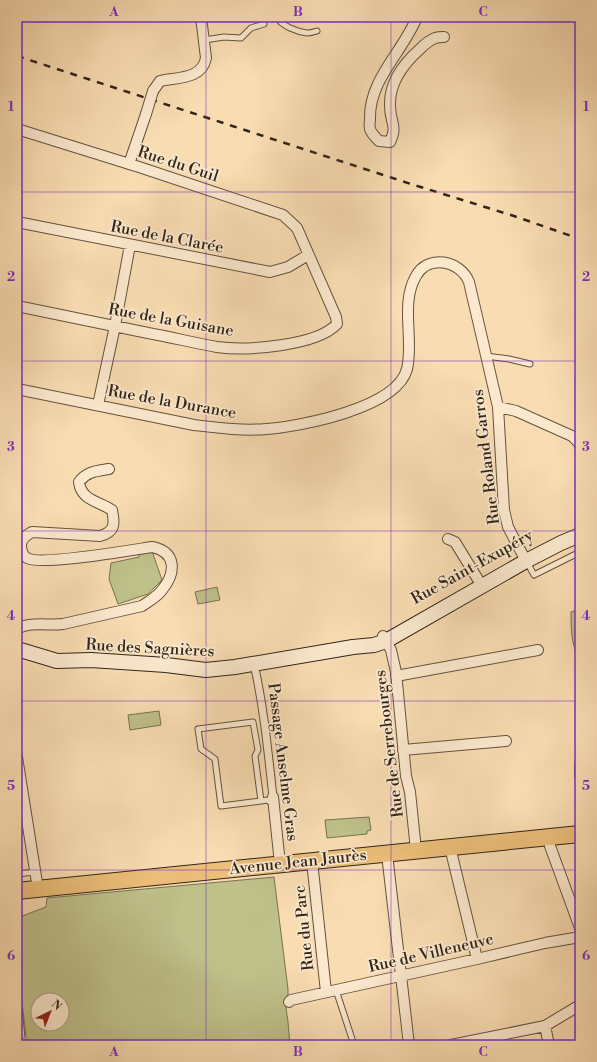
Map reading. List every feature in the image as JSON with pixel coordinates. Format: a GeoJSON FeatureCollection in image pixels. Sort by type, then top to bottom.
{"type":"FeatureCollection","features":[{"type":"Feature","properties":{"kind":"main road","name":"Rue Saint-Exupéry"},"geometry":{"type":"LineString","coordinates":[[385,639],[559,538],[580,530]]}},
{"type":"Feature","properties":{"kind":"main road","name":"Rue Saint-Exupéry"},"geometry":{"type":"LineString","coordinates":[[525,559],[580,535]]}},
{"type":"Feature","properties":{"kind":"main road","name":"Rue des Sagnières"},"geometry":{"type":"LineString","coordinates":[[17,649],[57,661],[91,660],[166,665],[206,670],[374,645],[385,639]]}},
{"type":"Feature","properties":{"kind":"main road","name":"Avenue Jean Jaurès"},"geometry":{"type":"LineString","coordinates":[[17,891],[580,834]]}},
{"type":"Feature","properties":{"kind":"street"},"geometry":{"type":"LineString","coordinates":[[129,164],[153,91],[160,81],[186,77],[201,69],[205,64],[206,58],[201,17]]}},
{"type":"Feature","properties":{"kind":"street"},"geometry":{"type":"LineString","coordinates":[[417,17],[412,28],[386,67],[376,88],[370,112],[370,129],[379,141],[390,142],[394,132],[390,107],[391,90],[397,75],[407,60],[424,46],[435,38],[444,37]]}},
{"type":"Feature","properties":{"kind":"street","name":"Rue du Guil"},"geometry":{"type":"LineString","coordinates":[[17,129],[129,164],[283,216],[297,228],[308,255]]}},
{"type":"Feature","properties":{"kind":"street","name":"Rue de la Clarée"},"geometry":{"type":"LineString","coordinates":[[17,222],[270,272],[288,267],[308,255]]}},
{"type":"Feature","properties":{"kind":"street"},"geometry":{"type":"LineString","coordinates":[[98,405],[130,245]]}},
{"type":"Feature","properties":{"kind":"street","name":"Rue de la Guisane"},"geometry":{"type":"LineString","coordinates":[[17,306],[218,347],[262,347],[289,344],[316,337],[333,328],[337,324],[336,317],[308,255]]}},
{"type":"Feature","properties":{"kind":"street","name":"Rue de la Durance"},"geometry":{"type":"LineString","coordinates":[[17,389],[194,425],[220,428],[245,430],[268,429],[335,416],[359,408],[388,393],[402,379],[407,369],[409,300],[411,288],[415,276],[421,268],[430,263],[439,262],[448,263],[466,274],[491,375]]}},
{"type":"Feature","properties":{"kind":"street","name":"Rue Roland Garros"},"geometry":{"type":"LineString","coordinates":[[491,375],[498,407],[504,510],[508,527],[525,559]]}},
{"type":"Feature","properties":{"kind":"street"},"geometry":{"type":"LineString","coordinates":[[498,407],[516,411],[572,436],[580,446]]}},
{"type":"Feature","properties":{"kind":"street"},"geometry":{"type":"LineString","coordinates":[[17,629],[28,625],[53,626],[142,606],[153,599],[168,581],[172,564],[168,554],[160,549],[152,547],[78,558],[38,561],[28,559],[22,554],[21,544],[25,536],[32,532],[100,536],[108,534],[113,526],[114,519],[112,510],[86,497],[80,490],[79,482],[83,476],[91,472],[109,469]]}},
{"type":"Feature","properties":{"kind":"street"},"geometry":{"type":"LineString","coordinates":[[448,539],[455,542],[481,584]]}},
{"type":"Feature","properties":{"kind":"street","name":"Rue de Serrebourges"},"geometry":{"type":"LineString","coordinates":[[385,639],[394,660],[416,850]]}},
{"type":"Feature","properties":{"kind":"street"},"geometry":{"type":"LineString","coordinates":[[396,676],[538,650]]}},
{"type":"Feature","properties":{"kind":"street","name":"Passage Anselme Gras"},"geometry":{"type":"LineString","coordinates":[[254,664],[265,724],[280,864]]}},
{"type":"Feature","properties":{"kind":"street"},"geometry":{"type":"LineString","coordinates":[[404,750],[506,741]]}},
{"type":"Feature","properties":{"kind":"street"},"geometry":{"type":"LineString","coordinates":[[17,757],[38,889]]}},
{"type":"Feature","properties":{"kind":"street"},"geometry":{"type":"LineString","coordinates":[[580,765],[580,776]]}},
{"type":"Feature","properties":{"kind":"street"},"geometry":{"type":"LineString","coordinates":[[549,838],[550,846],[580,928]]}},
{"type":"Feature","properties":{"kind":"street"},"geometry":{"type":"LineString","coordinates":[[450,847],[477,959]]}},
{"type":"Feature","properties":{"kind":"street"},"geometry":{"type":"LineString","coordinates":[[387,854],[409,1045]]}},
{"type":"Feature","properties":{"kind":"street","name":"Rue du Parc"},"geometry":{"type":"LineString","coordinates":[[312,861],[331,991]]}},
{"type":"Feature","properties":{"kind":"street","name":"Rue de Villeneuve"},"geometry":{"type":"LineString","coordinates":[[289,1002],[291,1000],[545,943],[580,937]]}},
{"type":"Feature","properties":{"kind":"street"},"geometry":{"type":"LineString","coordinates":[[450,1045],[544,1026],[580,1005]]}},
{"type":"Feature","properties":{"kind":"street"},"geometry":{"type":"LineString","coordinates":[[17,1012],[20,1033],[18,1045]]}},
{"type":"Feature","properties":{"kind":"street"},"geometry":{"type":"LineString","coordinates":[[544,1026],[549,1045]]}},
{"type":"Feature","properties":{"kind":"lane"},"geometry":{"type":"LineString","coordinates":[[277,17],[284,25],[308,33],[317,31]]}},
{"type":"Feature","properties":{"kind":"lane"},"geometry":{"type":"LineString","coordinates":[[204,40],[224,37],[241,38],[251,28],[264,24]]}},
{"type":"Feature","properties":{"kind":"lane"},"geometry":{"type":"LineString","coordinates":[[486,356],[530,364]]}},
{"type":"Feature","properties":{"kind":"lane"},"geometry":{"type":"LineString","coordinates":[[525,559],[534,576],[580,552]]}},
{"type":"Feature","properties":{"kind":"lane"},"geometry":{"type":"LineString","coordinates":[[261,801],[255,756],[258,750],[253,722],[198,729],[201,749],[215,759],[221,806],[261,801],[267,800],[273,801]]}},
{"type":"Feature","properties":{"kind":"lane"},"geometry":{"type":"LineString","coordinates":[[17,874],[35,872]]}},
{"type":"Feature","properties":{"kind":"lane"},"geometry":{"type":"LineString","coordinates":[[331,991],[354,1045]]}},
{"type":"Feature","properties":{"kind":"green space"},"geometry":{"type":"Polygon","coordinates":[[[152,551],[162,580],[148,594],[118,604],[109,579],[111,563],[139,557],[139,553],[152,551]]]}},
{"type":"Feature","properties":{"kind":"green space"},"geometry":{"type":"Polygon","coordinates":[[[217,587],[220,600],[198,604],[195,592],[217,587]]]}},
{"type":"Feature","properties":{"kind":"green space"},"geometry":{"type":"Polygon","coordinates":[[[580,609],[580,661],[573,643],[571,631],[571,612],[580,609]]]}},
{"type":"Feature","properties":{"kind":"green space"},"geometry":{"type":"Polygon","coordinates":[[[159,711],[161,725],[130,730],[128,715],[159,711]]]}},
{"type":"Feature","properties":{"kind":"green space"},"geometry":{"type":"Polygon","coordinates":[[[369,817],[371,830],[367,831],[367,834],[327,838],[325,820],[369,817]]]}},
{"type":"Feature","properties":{"kind":"green space"},"geometry":{"type":"Polygon","coordinates":[[[274,877],[288,989],[288,1001],[285,1001],[290,1045],[27,1045],[17,959],[17,918],[46,907],[47,898],[274,877]]]}},
{"type":"Feature","properties":{"kind":"railway"},"geometry":{"type":"LineString","coordinates":[[17,56],[514,216],[580,239]]}}]}
